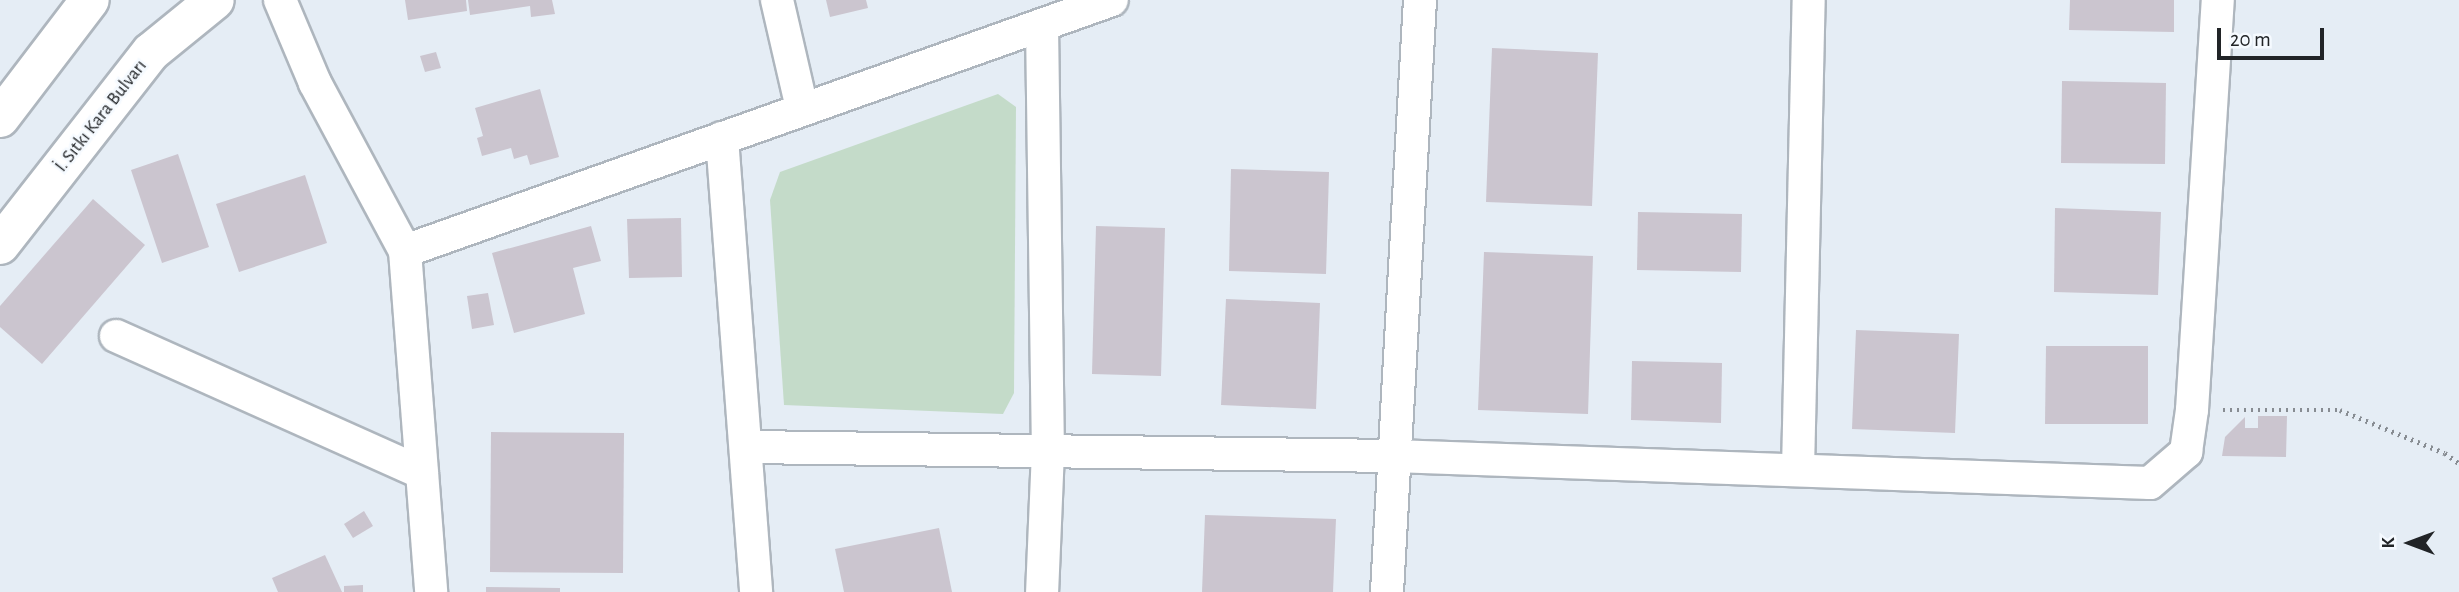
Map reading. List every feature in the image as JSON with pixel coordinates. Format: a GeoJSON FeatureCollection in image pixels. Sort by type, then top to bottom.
{"type":"FeatureCollection","features":[{"type":"Feature","properties":{"kind":"main road"},"geometry":{"type":"LineString","coordinates":[[0,118],[90,0]]}},
{"type":"Feature","properties":{"kind":"main road","name":"İ. Sıtkı Kara Bulvarı"},"geometry":{"type":"LineString","coordinates":[[0,245],[151,52],[215,0]]}},
{"type":"Feature","properties":{"kind":"street"},"geometry":{"type":"LineString","coordinates":[[280,0],[315,83],[405,251],[431,592]]}},
{"type":"Feature","properties":{"kind":"street"},"geometry":{"type":"LineString","coordinates":[[777,0],[802,108]]}},
{"type":"Feature","properties":{"kind":"street"},"geometry":{"type":"LineString","coordinates":[[405,251],[1112,0]]}},
{"type":"Feature","properties":{"kind":"street"},"geometry":{"type":"LineString","coordinates":[[1387,592],[1420,0]]}},
{"type":"Feature","properties":{"kind":"street"},"geometry":{"type":"LineString","coordinates":[[1798,470],[1809,0]]}},
{"type":"Feature","properties":{"kind":"street"},"geometry":{"type":"LineString","coordinates":[[748,447],[1394,456],[2150,483],[2186,452],[2192,410],[2218,0]]}},
{"type":"Feature","properties":{"kind":"street"},"geometry":{"type":"LineString","coordinates":[[1042,25],[1048,451],[1042,592]]}},
{"type":"Feature","properties":{"kind":"street"},"geometry":{"type":"LineString","coordinates":[[722,138],[748,447],[756,592]]}},
{"type":"Feature","properties":{"kind":"street"},"geometry":{"type":"LineString","coordinates":[[116,336],[422,473]]}},
{"type":"Feature","properties":{"kind":"path"},"geometry":{"type":"LineString","coordinates":[[2192,410],[2340,410],[2445,453],[2459,463]]}},
{"type":"Feature","properties":{"kind":"green space"},"geometry":{"type":"Polygon","coordinates":[[[998,94],[1016,107],[1014,393],[1003,414],[784,405],[770,200],[780,172],[998,94]]]}},
{"type":"Feature","properties":{"kind":"building"},"geometry":{"type":"Polygon","coordinates":[[[405,0],[466,0],[467,11],[408,20],[405,0]]]}},
{"type":"Feature","properties":{"kind":"building"},"geometry":{"type":"Polygon","coordinates":[[[468,0],[552,0],[555,14],[531,17],[530,6],[470,15],[468,0]]]}},
{"type":"Feature","properties":{"kind":"building"},"geometry":{"type":"Polygon","coordinates":[[[826,0],[866,0],[868,8],[830,17],[826,0]]]}},
{"type":"Feature","properties":{"kind":"building"},"geometry":{"type":"Polygon","coordinates":[[[2070,0],[2174,0],[2174,32],[2069,30],[2070,0]]]}},
{"type":"Feature","properties":{"kind":"building"},"geometry":{"type":"Polygon","coordinates":[[[1492,48],[1598,53],[1592,206],[1486,202],[1492,48]]]}},
{"type":"Feature","properties":{"kind":"building"},"geometry":{"type":"Polygon","coordinates":[[[436,52],[441,68],[425,72],[420,56],[436,52]]]}},
{"type":"Feature","properties":{"kind":"building"},"geometry":{"type":"Polygon","coordinates":[[[2062,81],[2166,83],[2165,164],[2061,163],[2062,81]]]}},
{"type":"Feature","properties":{"kind":"building"},"geometry":{"type":"Polygon","coordinates":[[[540,89],[559,157],[530,165],[527,155],[514,159],[511,148],[482,156],[477,138],[483,136],[475,108],[540,89]]]}},
{"type":"Feature","properties":{"kind":"building"},"geometry":{"type":"Polygon","coordinates":[[[178,154],[209,247],[162,263],[131,170],[178,154]]]}},
{"type":"Feature","properties":{"kind":"building"},"geometry":{"type":"Polygon","coordinates":[[[1231,169],[1329,172],[1326,274],[1229,271],[1231,169]]]}},
{"type":"Feature","properties":{"kind":"building"},"geometry":{"type":"Polygon","coordinates":[[[305,175],[327,243],[239,272],[216,204],[305,175]]]}},
{"type":"Feature","properties":{"kind":"building"},"geometry":{"type":"Polygon","coordinates":[[[93,199],[145,245],[42,364],[0,327],[0,306],[93,199]]]}},
{"type":"Feature","properties":{"kind":"building"},"geometry":{"type":"Polygon","coordinates":[[[2055,208],[2161,212],[2158,295],[2054,292],[2055,208]]]}},
{"type":"Feature","properties":{"kind":"building"},"geometry":{"type":"Polygon","coordinates":[[[1638,212],[1742,214],[1741,272],[1637,270],[1638,212]]]}},
{"type":"Feature","properties":{"kind":"building"},"geometry":{"type":"Polygon","coordinates":[[[681,218],[682,277],[629,278],[627,219],[681,218]]]}},
{"type":"Feature","properties":{"kind":"building"},"geometry":{"type":"Polygon","coordinates":[[[591,226],[601,261],[573,268],[585,314],[514,333],[492,253],[591,226]]]}},
{"type":"Feature","properties":{"kind":"building"},"geometry":{"type":"Polygon","coordinates":[[[1096,226],[1165,228],[1161,376],[1092,374],[1096,226]]]}},
{"type":"Feature","properties":{"kind":"building"},"geometry":{"type":"Polygon","coordinates":[[[1484,252],[1593,256],[1588,414],[1478,410],[1484,252]]]}},
{"type":"Feature","properties":{"kind":"building"},"geometry":{"type":"Polygon","coordinates":[[[488,293],[494,325],[472,329],[467,296],[488,293]]]}},
{"type":"Feature","properties":{"kind":"building"},"geometry":{"type":"Polygon","coordinates":[[[1226,299],[1320,303],[1316,409],[1221,405],[1226,299]]]}},
{"type":"Feature","properties":{"kind":"building"},"geometry":{"type":"Polygon","coordinates":[[[1856,330],[1959,334],[1955,433],[1852,429],[1856,330]]]}},
{"type":"Feature","properties":{"kind":"building"},"geometry":{"type":"Polygon","coordinates":[[[2046,346],[2148,346],[2148,424],[2045,424],[2046,346]]]}},
{"type":"Feature","properties":{"kind":"building"},"geometry":{"type":"Polygon","coordinates":[[[1632,361],[1722,363],[1721,423],[1631,420],[1632,361]]]}},
{"type":"Feature","properties":{"kind":"building"},"geometry":{"type":"Polygon","coordinates":[[[2258,416],[2287,416],[2286,457],[2222,456],[2225,437],[2245,417],[2245,428],[2258,428],[2258,416]]]}},
{"type":"Feature","properties":{"kind":"building"},"geometry":{"type":"Polygon","coordinates":[[[491,432],[624,433],[623,573],[490,572],[491,432]]]}},
{"type":"Feature","properties":{"kind":"building"},"geometry":{"type":"Polygon","coordinates":[[[364,511],[373,526],[353,538],[344,524],[364,511]]]}},
{"type":"Feature","properties":{"kind":"building"},"geometry":{"type":"Polygon","coordinates":[[[1205,515],[1336,519],[1333,592],[1202,592],[1205,515]]]}},
{"type":"Feature","properties":{"kind":"building"},"geometry":{"type":"Polygon","coordinates":[[[939,528],[952,592],[844,592],[835,549],[939,528]]]}},
{"type":"Feature","properties":{"kind":"building"},"geometry":{"type":"Polygon","coordinates":[[[325,555],[342,592],[278,592],[272,578],[325,555]]]}},
{"type":"Feature","properties":{"kind":"building"},"geometry":{"type":"Polygon","coordinates":[[[363,585],[363,592],[344,592],[344,586],[363,585]]]}},
{"type":"Feature","properties":{"kind":"building"},"geometry":{"type":"Polygon","coordinates":[[[486,587],[560,588],[560,592],[486,592],[486,587]]]}}]}
